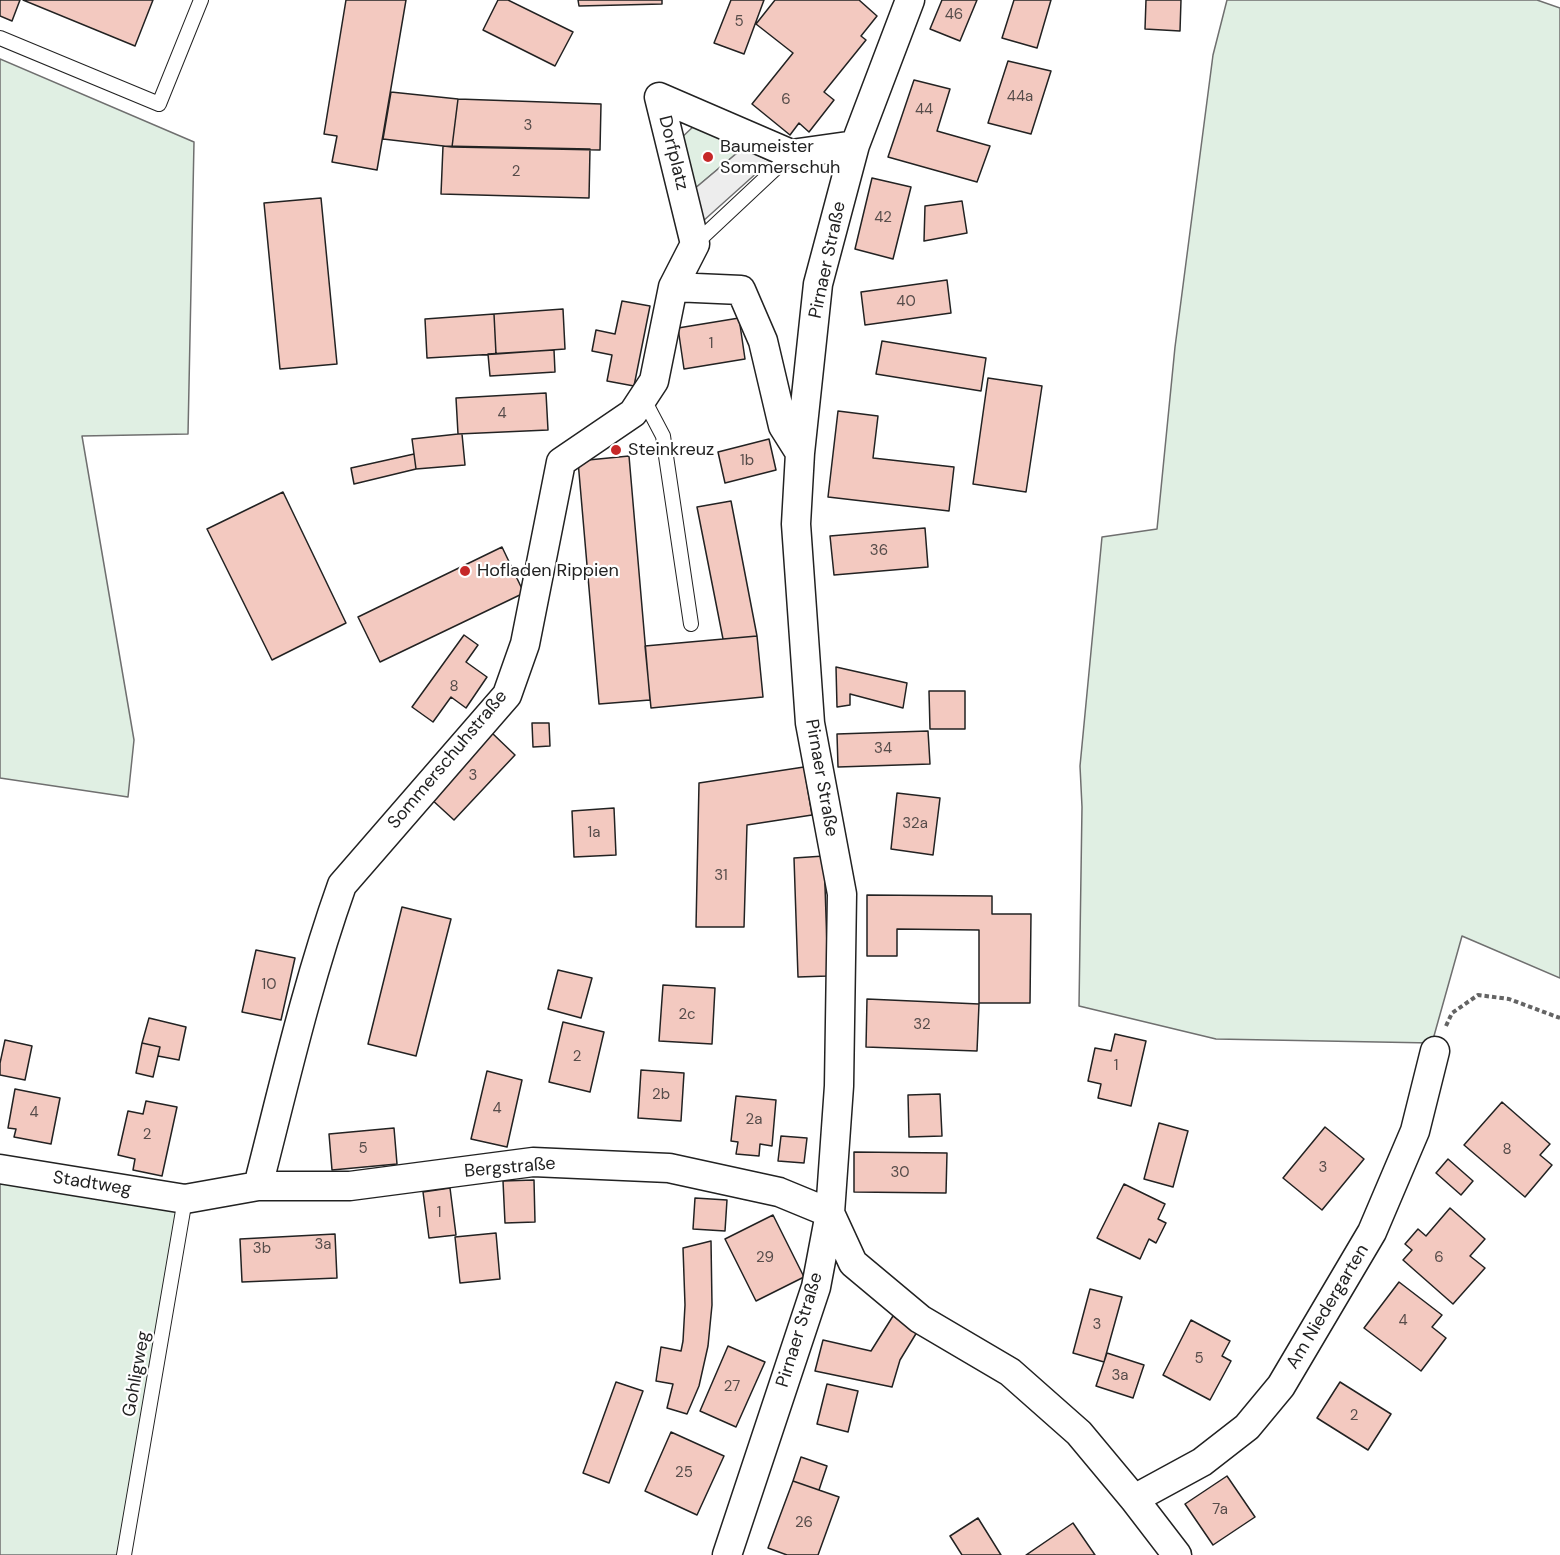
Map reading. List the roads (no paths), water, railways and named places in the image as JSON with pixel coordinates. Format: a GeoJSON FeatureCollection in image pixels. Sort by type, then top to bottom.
{"type":"FeatureCollection","features":[{"type":"Feature","properties":{"kind":"street","name":"Pirnaer Straße"},"geometry":{"type":"LineString","coordinates":[[727,1555],[816,1287],[830,1213],[839,1086],[842,894],[810,723],[796,524],[800,453],[818,284],[855,145],[910,0]]}},
{"type":"Feature","properties":{"kind":"street","name":"Dorfplatz"},"geometry":{"type":"LineString","coordinates":[[695,244],[659,97],[791,154]]}},
{"type":"Feature","properties":{"kind":"street"},"geometry":{"type":"LineString","coordinates":[[791,154],[855,145]]}},
{"type":"Feature","properties":{"kind":"street"},"geometry":{"type":"LineString","coordinates":[[695,244],[673,287],[741,290],[763,341],[783,426],[800,453]]}},
{"type":"Feature","properties":{"kind":"street","name":"Sommerschuhstraße"},"geometry":{"type":"LineString","coordinates":[[258,1186],[324,942],[342,885],[507,696],[525,644],[561,462],[633,413],[654,381],[673,287]]}},
{"type":"Feature","properties":{"kind":"street","name":"Am Niedergarten"},"geometry":{"type":"LineString","coordinates":[[1134,1499],[1202,1462],[1247,1427],[1281,1386],[1372,1232],[1414,1131],[1436,1052]]}},
{"type":"Feature","properties":{"kind":"street","name":"Bergstraße"},"geometry":{"type":"LineString","coordinates":[[185,1199],[258,1186],[350,1186],[533,1162],[669,1168],[779,1192],[830,1213]]}},
{"type":"Feature","properties":{"kind":"street","name":"Stadtweg"},"geometry":{"type":"LineString","coordinates":[[0,1169],[185,1199]]}},
{"type":"Feature","properties":{"kind":"street"},"geometry":{"type":"LineString","coordinates":[[830,1213],[853,1263],[920,1319],[1010,1372],[1079,1433],[1177,1555]]}},
{"type":"Feature","properties":{"kind":"lane"},"geometry":{"type":"LineString","coordinates":[[0,38],[159,104],[201,0]]}},
{"type":"Feature","properties":{"kind":"lane"},"geometry":{"type":"LineString","coordinates":[[695,244],[791,154]]}},
{"type":"Feature","properties":{"kind":"lane"},"geometry":{"type":"LineString","coordinates":[[643,398],[663,436],[691,624]]}},
{"type":"Feature","properties":{"kind":"lane","name":"Gohligweg"},"geometry":{"type":"LineString","coordinates":[[124,1555],[185,1199]]}},
{"type":"Feature","properties":{"kind":"place","name":"Baumeister Sommerschuh"},"geometry":{"type":"Point","coordinates":[708,157]}},
{"type":"Feature","properties":{"kind":"place","name":"Steinkreuz"},"geometry":{"type":"Point","coordinates":[616,450]}},
{"type":"Feature","properties":{"kind":"place","name":"Hofladen Rippien"},"geometry":{"type":"Point","coordinates":[465,571]}}]}
